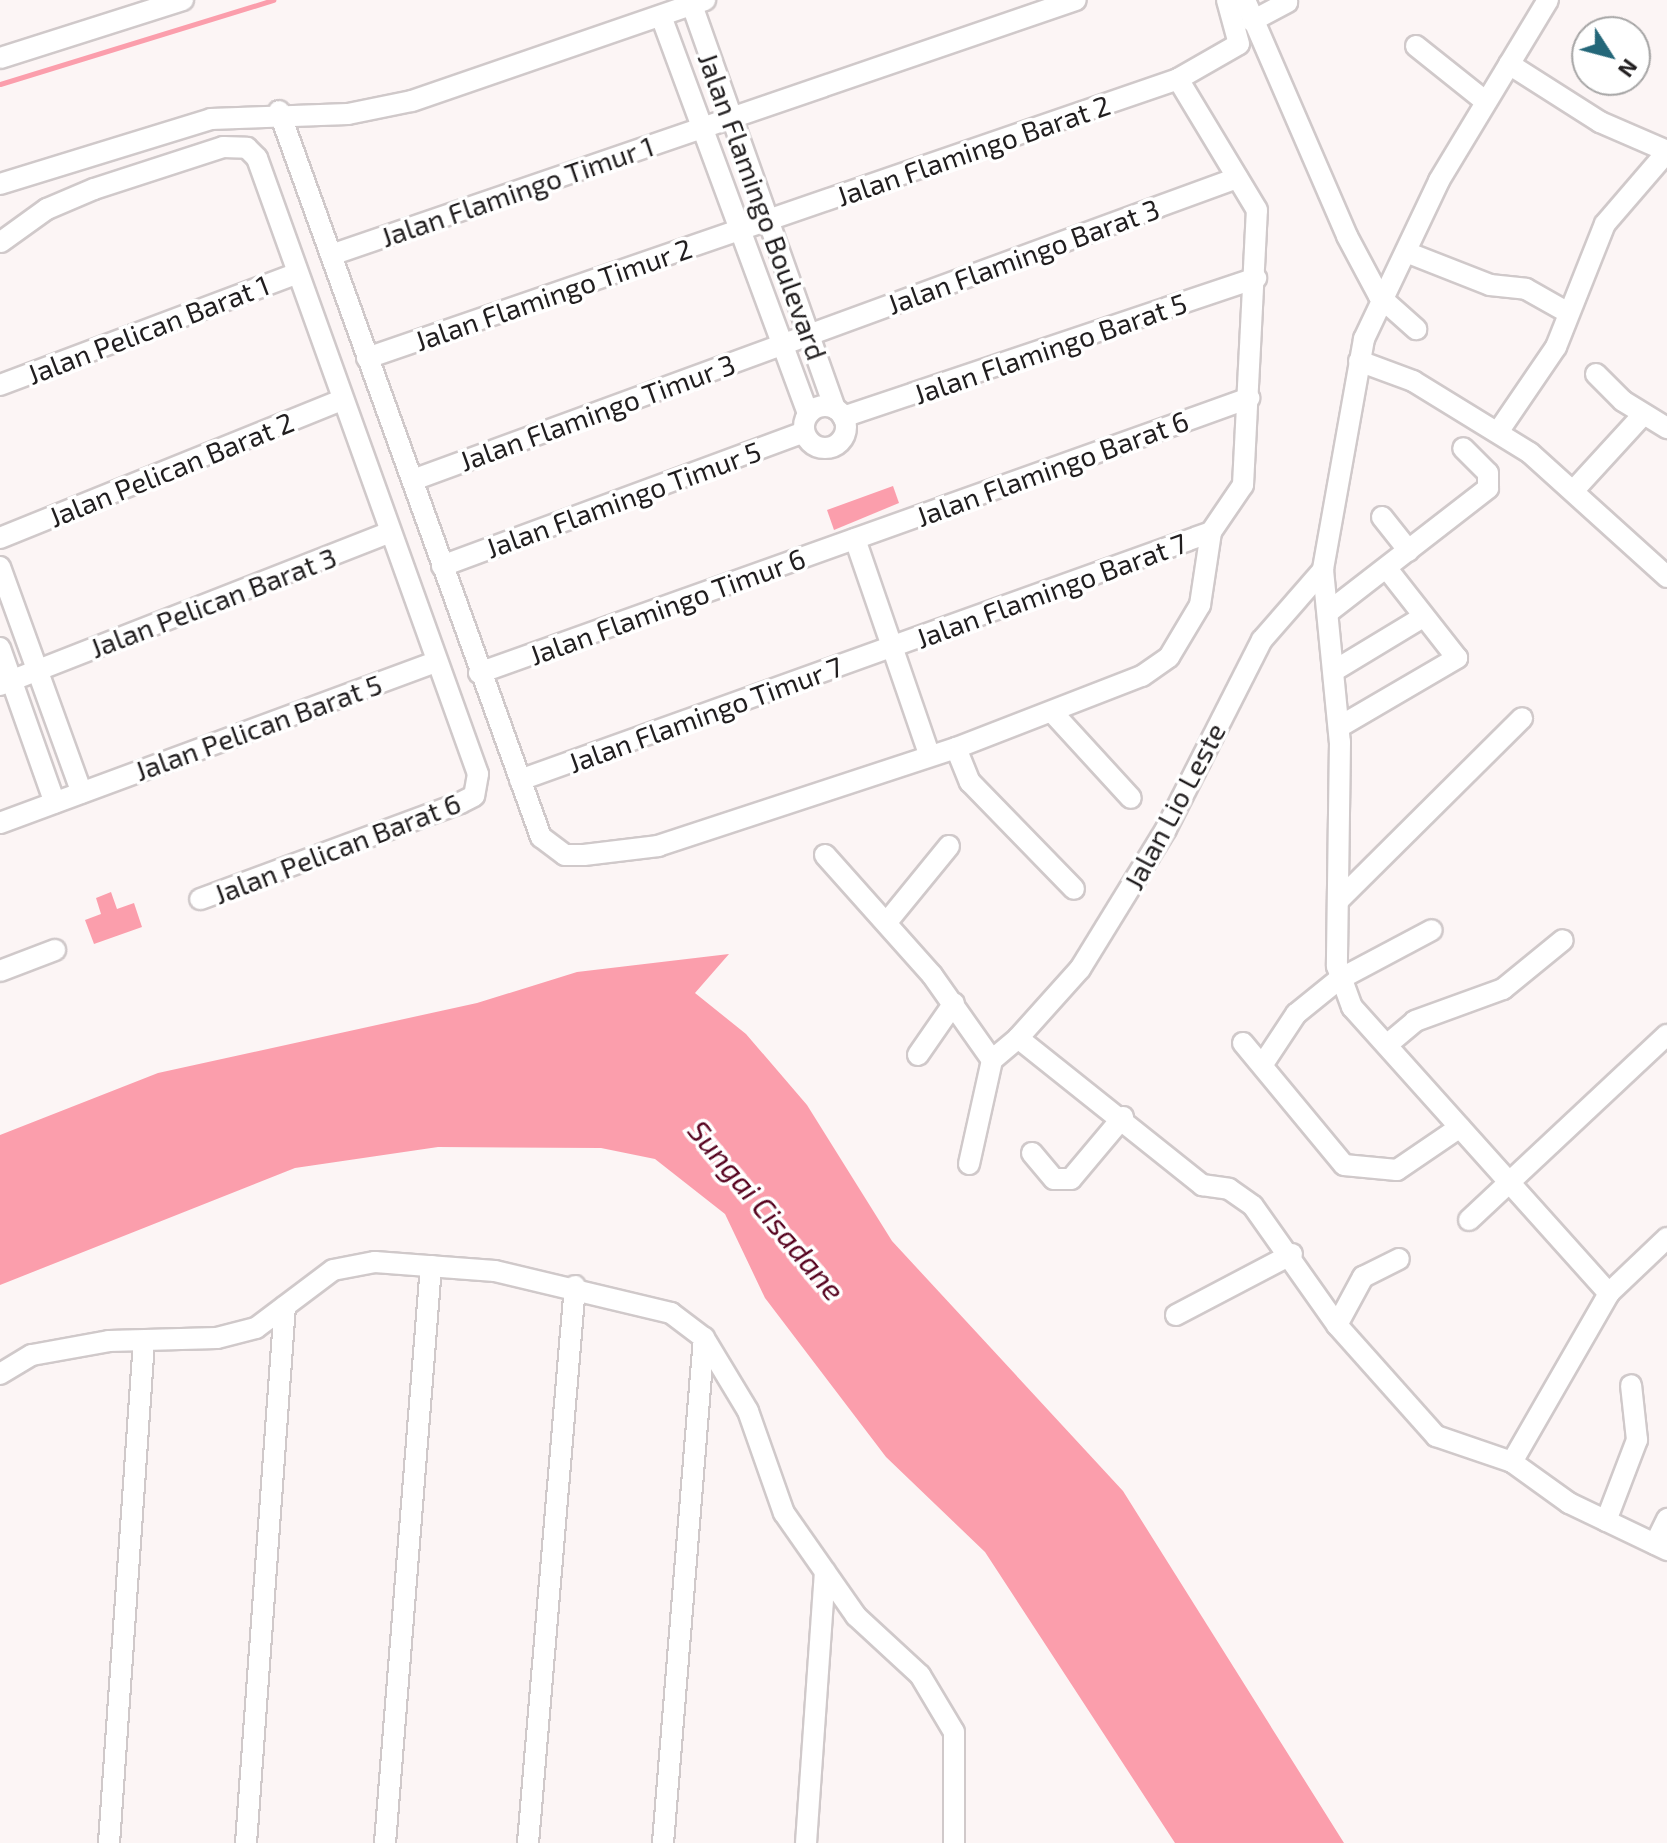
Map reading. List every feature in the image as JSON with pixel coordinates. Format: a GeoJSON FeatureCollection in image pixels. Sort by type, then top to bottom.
{"type":"FeatureCollection","features":[{"type":"Feature","properties":{"kind":"street"},"geometry":{"type":"LineString","coordinates":[[0,58],[183,0]]}},
{"type":"Feature","properties":{"kind":"street","name":"Jalan Flamingo Timur 1"},"geometry":{"type":"LineString","coordinates":[[331,255],[1076,0]]}},
{"type":"Feature","properties":{"kind":"street","name":"Jalan Flamingo Barat 2"},"geometry":{"type":"LineString","coordinates":[[740,230],[1178,79],[1239,44],[1227,0]]}},
{"type":"Feature","properties":{"kind":"street"},"geometry":{"type":"LineString","coordinates":[[1245,0],[1379,296],[1416,329]]}},
{"type":"Feature","properties":{"kind":"street"},"geometry":{"type":"LineString","coordinates":[[1548,0],[1485,101],[1406,252],[1379,296],[1359,361],[1323,570],[1337,669],[1338,980],[1352,1007],[1609,1293]]}},
{"type":"Feature","properties":{"kind":"street"},"geometry":{"type":"LineString","coordinates":[[0,184],[188,125],[279,111],[388,107],[701,2]]}},
{"type":"Feature","properties":{"kind":"street","name":"Jalan Flamingo Boulevard"},"geometry":{"type":"LineString","coordinates":[[701,2],[732,118],[839,412]]}},
{"type":"Feature","properties":{"kind":"street"},"geometry":{"type":"LineString","coordinates":[[1252,21],[1287,2]]}},
{"type":"Feature","properties":{"kind":"street","name":"Jalan Flamingo Boulevard"},"geometry":{"type":"LineString","coordinates":[[661,16],[782,345],[806,423]]}},
{"type":"Feature","properties":{"kind":"street"},"geometry":{"type":"LineString","coordinates":[[1416,46],[1485,101]]}},
{"type":"Feature","properties":{"kind":"street"},"geometry":{"type":"LineString","coordinates":[[1498,432],[1556,347],[1565,311],[1591,270],[1605,224],[1667,152],[1600,122],[1509,64]]}},
{"type":"Feature","properties":{"kind":"street"},"geometry":{"type":"LineString","coordinates":[[279,111],[413,480],[479,673],[541,837],[565,855],[658,846],[1053,713],[1142,676],[1169,657],[1200,605],[1211,532],[1243,485],[1256,278],[1257,210],[1178,79]]}},
{"type":"Feature","properties":{"kind":"street"},"geometry":{"type":"LineString","coordinates":[[1,242],[82,194],[237,146],[257,158],[435,662]]}},
{"type":"Feature","properties":{"kind":"street","name":"Jalan Flamingo Barat 3"},"geometry":{"type":"LineString","coordinates":[[782,345],[1237,178]]}},
{"type":"Feature","properties":{"kind":"street","name":"Jalan Flamingo Timur 2"},"geometry":{"type":"LineString","coordinates":[[367,358],[740,230]]}},
{"type":"Feature","properties":{"kind":"street"},"geometry":{"type":"LineString","coordinates":[[1406,252],[1490,285],[1526,289],[1565,311]]}},
{"type":"Feature","properties":{"kind":"street","name":"Jalan Pelican Barat 1"},"geometry":{"type":"LineString","coordinates":[[0,385],[296,274]]}},
{"type":"Feature","properties":{"kind":"street","name":"Jalan Flamingo Barat 5"},"geometry":{"type":"LineString","coordinates":[[806,423],[1256,278]]}},
{"type":"Feature","properties":{"kind":"street","name":"Jalan Flamingo Timur 3"},"geometry":{"type":"LineString","coordinates":[[413,480],[782,345]]}},
{"type":"Feature","properties":{"kind":"street"},"geometry":{"type":"LineString","coordinates":[[1359,361],[1413,381],[1498,432],[1575,489],[1667,577]]}},
{"type":"Feature","properties":{"kind":"street"},"geometry":{"type":"LineString","coordinates":[[1596,374],[1642,416],[1667,428]]}},
{"type":"Feature","properties":{"kind":"street","name":"Jalan Flamingo Barat 6"},"geometry":{"type":"LineString","coordinates":[[855,539],[1249,398]]}},
{"type":"Feature","properties":{"kind":"street","name":"Jalan Pelican Barat 2"},"geometry":{"type":"LineString","coordinates":[[0,538],[342,400]]}},
{"type":"Feature","properties":{"kind":"street"},"geometry":{"type":"LineString","coordinates":[[806,423],[814,446],[832,447],[845,435],[839,412]]}},
{"type":"Feature","properties":{"kind":"street"},"geometry":{"type":"LineString","coordinates":[[1575,489],[1642,416]]}},
{"type":"Feature","properties":{"kind":"street","name":"Jalan Flamingo Timur 5"},"geometry":{"type":"LineString","coordinates":[[442,566],[806,423]]}},
{"type":"Feature","properties":{"kind":"street"},"geometry":{"type":"LineString","coordinates":[[1331,610],[1388,570],[1488,488],[1488,473],[1463,448]]}},
{"type":"Feature","properties":{"kind":"street"},"geometry":{"type":"LineString","coordinates":[[1382,517],[1409,551]]}},
{"type":"Feature","properties":{"kind":"street","name":"Jalan Flamingo Barat 7"},"geometry":{"type":"LineString","coordinates":[[890,647],[1211,532]]}},
{"type":"Feature","properties":{"kind":"street","name":"Jalan Pelican Barat 3"},"geometry":{"type":"LineString","coordinates":[[6,683],[388,533]]}},
{"type":"Feature","properties":{"kind":"street"},"geometry":{"type":"LineString","coordinates":[[855,539],[929,754]]}},
{"type":"Feature","properties":{"kind":"street","name":"Jalan Flamingo Timur 6"},"geometry":{"type":"LineString","coordinates":[[479,673],[855,539]]}},
{"type":"Feature","properties":{"kind":"street"},"geometry":{"type":"LineString","coordinates":[[0,567],[82,793]]}},
{"type":"Feature","properties":{"kind":"street","name":"Jalan Lio Leste"},"geometry":{"type":"LineString","coordinates":[[992,1060],[1018,1038],[1080,969],[1166,829],[1245,667],[1323,570]]}},
{"type":"Feature","properties":{"kind":"street"},"geometry":{"type":"LineString","coordinates":[[1339,727],[1457,658],[1388,570]]}},
{"type":"Feature","properties":{"kind":"street"},"geometry":{"type":"LineString","coordinates":[[1337,669],[1423,617]]}},
{"type":"Feature","properties":{"kind":"street","name":"Jalan Flamingo Timur 7"},"geometry":{"type":"LineString","coordinates":[[520,780],[890,647]]}},
{"type":"Feature","properties":{"kind":"street"},"geometry":{"type":"LineString","coordinates":[[0,648],[6,683],[55,803]]}},
{"type":"Feature","properties":{"kind":"street","name":"Jalan Pelican Barat 5"},"geometry":{"type":"LineString","coordinates":[[0,823],[435,662]]}},
{"type":"Feature","properties":{"kind":"street","name":"Jalan Pelican Barat 6"},"geometry":{"type":"LineString","coordinates":[[200,899],[474,796],[478,774],[435,662]]}},
{"type":"Feature","properties":{"kind":"street"},"geometry":{"type":"LineString","coordinates":[[1053,713],[1131,798]]}},
{"type":"Feature","properties":{"kind":"street"},"geometry":{"type":"LineString","coordinates":[[1339,900],[1522,718]]}},
{"type":"Feature","properties":{"kind":"street"},"geometry":{"type":"LineString","coordinates":[[956,748],[970,782],[1074,889]]}},
{"type":"Feature","properties":{"kind":"street"},"geometry":{"type":"LineString","coordinates":[[887,922],[949,846]]}},
{"type":"Feature","properties":{"kind":"street"},"geometry":{"type":"LineString","coordinates":[[825,855],[887,922],[954,1003],[992,1060],[969,1164]]}},
{"type":"Feature","properties":{"kind":"street"},"geometry":{"type":"LineString","coordinates":[[1263,1064],[1296,1014],[1338,980],[1432,930]]}},
{"type":"Feature","properties":{"kind":"street"},"geometry":{"type":"LineString","coordinates":[[1388,1044],[1415,1021],[1503,989],[1563,940]]}},
{"type":"Feature","properties":{"kind":"street"},"geometry":{"type":"LineString","coordinates":[[0,971],[55,950]]}},
{"type":"Feature","properties":{"kind":"street"},"geometry":{"type":"LineString","coordinates":[[918,1055],[954,1003]]}},
{"type":"Feature","properties":{"kind":"street"},"geometry":{"type":"LineString","coordinates":[[1469,1220],[1507,1179],[1667,1035]]}},
{"type":"Feature","properties":{"kind":"street"},"geometry":{"type":"LineString","coordinates":[[1018,1038],[1123,1117],[1202,1185],[1229,1189],[1253,1206],[1292,1254],[1337,1325],[1436,1436],[1512,1462],[1606,1521],[1661,1547],[1667,1519]]}},
{"type":"Feature","properties":{"kind":"street"},"geometry":{"type":"LineString","coordinates":[[1243,1043],[1344,1165],[1397,1170],[1460,1127]]}},
{"type":"Feature","properties":{"kind":"street"},"geometry":{"type":"LineString","coordinates":[[1032,1153],[1054,1179],[1071,1179],[1123,1117]]}},
{"type":"Feature","properties":{"kind":"street"},"geometry":{"type":"LineString","coordinates":[[1512,1462],[1609,1293],[1659,1259],[1667,1238]]}},
{"type":"Feature","properties":{"kind":"street"},"geometry":{"type":"LineString","coordinates":[[1176,1315],[1292,1254]]}},
{"type":"Feature","properties":{"kind":"street"},"geometry":{"type":"LineString","coordinates":[[1337,1325],[1363,1277],[1399,1259]]}},
{"type":"Feature","properties":{"kind":"street"},"geometry":{"type":"LineString","coordinates":[[0,1374],[32,1355],[144,1341],[217,1338],[256,1328],[333,1270],[375,1262],[431,1266],[575,1286],[671,1313],[704,1338],[748,1411],[784,1513],[856,1616],[920,1675],[954,1732],[954,1843]]}},
{"type":"Feature","properties":{"kind":"street"},"geometry":{"type":"LineString","coordinates":[[385,1843],[431,1266]]}},
{"type":"Feature","properties":{"kind":"street"},"geometry":{"type":"LineString","coordinates":[[528,1843],[575,1286]]}},
{"type":"Feature","properties":{"kind":"street"},"geometry":{"type":"LineString","coordinates":[[246,1843],[285,1306]]}},
{"type":"Feature","properties":{"kind":"street"},"geometry":{"type":"LineString","coordinates":[[663,1843],[704,1338]]}},
{"type":"Feature","properties":{"kind":"street"},"geometry":{"type":"LineString","coordinates":[[109,1843],[144,1341]]}},
{"type":"Feature","properties":{"kind":"street"},"geometry":{"type":"LineString","coordinates":[[1606,1521],[1637,1440],[1631,1385]]}},
{"type":"Feature","properties":{"kind":"street"},"geometry":{"type":"LineString","coordinates":[[806,1843],[825,1572]]}},
{"type":"Feature","properties":{"kind":"water"},"geometry":{"type":"Polygon","coordinates":[[[893,486],[899,503],[834,530],[827,510],[893,486]]]}},
{"type":"Feature","properties":{"kind":"water"},"geometry":{"type":"Polygon","coordinates":[[[111,892],[117,909],[134,903],[142,927],[94,944],[85,920],[101,914],[96,898],[111,892]]]}},
{"type":"Feature","properties":{"kind":"water","name":"Sungai Cisadane"},"geometry":{"type":"Polygon","coordinates":[[[729,954],[695,993],[746,1034],[807,1105],[892,1241],[1123,1491],[1344,1843],[1175,1843],[985,1552],[886,1457],[765,1298],[725,1214],[655,1159],[601,1148],[438,1147],[295,1168],[0,1285],[0,1135],[158,1073],[477,1003],[577,972],[729,954]]]}},
{"type":"Feature","properties":{"kind":"waterway"},"geometry":{"type":"LineString","coordinates":[[0,84],[273,0]]}}]}
